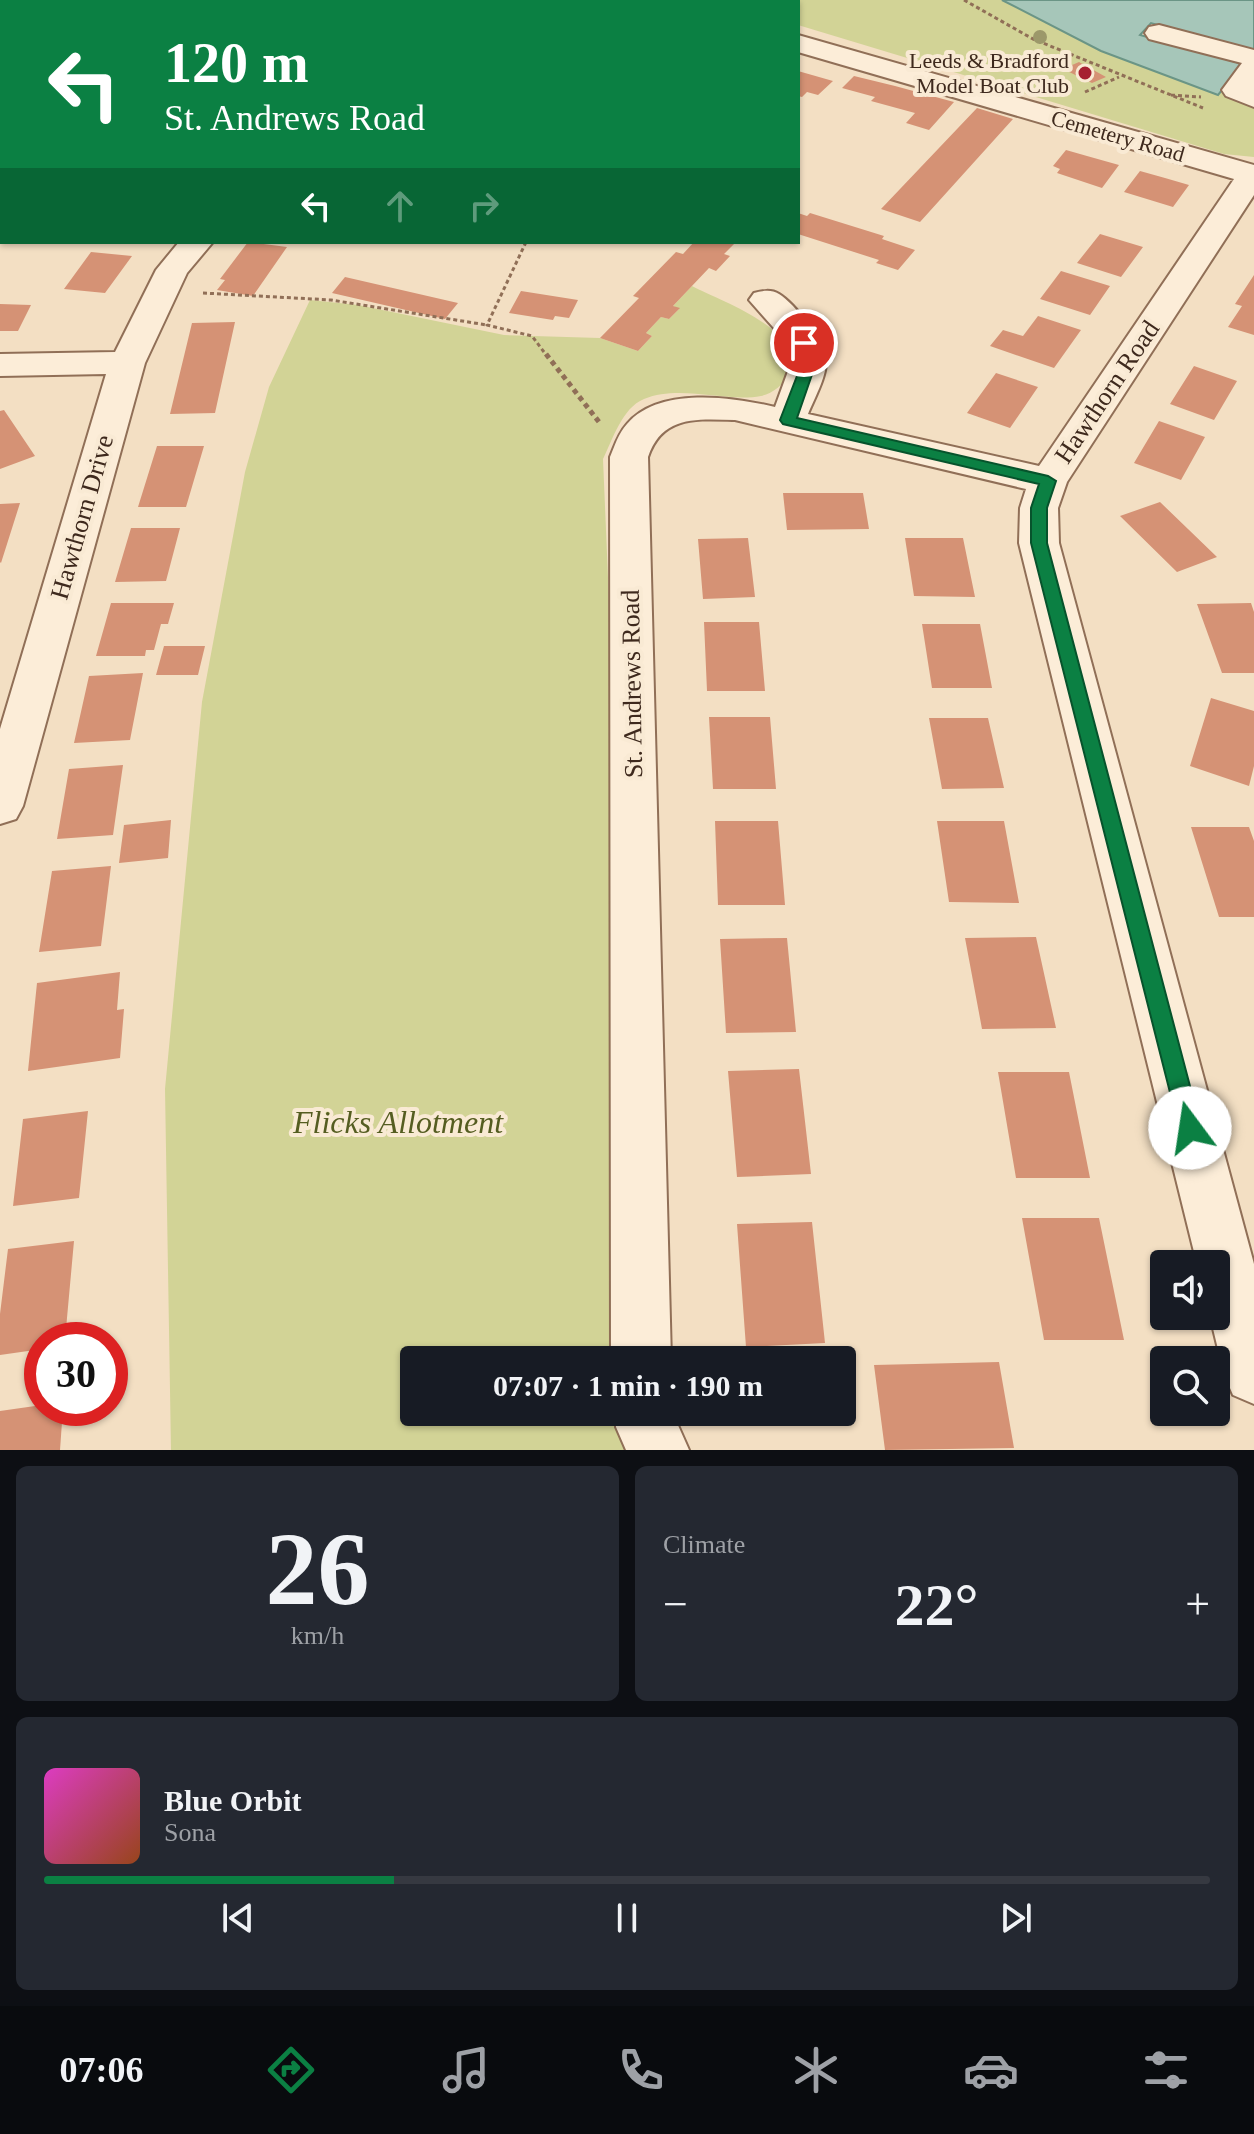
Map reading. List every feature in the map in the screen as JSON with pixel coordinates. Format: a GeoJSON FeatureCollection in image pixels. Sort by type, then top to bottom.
{"type":"FeatureCollection","features":[{"type":"Feature","properties":{"kind":"street"},"geometry":{"type":"LineString","coordinates":[[1159,33],[1254,58]]}},
{"type":"Feature","properties":{"kind":"street","name":"Cemetery Road"},"geometry":{"type":"LineString","coordinates":[[800,44],[1253,175]]}},
{"type":"Feature","properties":{"kind":"street"},"geometry":{"type":"LineString","coordinates":[[1254,66],[1236,90],[1254,98]]}},
{"type":"Feature","properties":{"kind":"street","name":"Hawthorn Road"},"geometry":{"type":"LineString","coordinates":[[1253,175],[1048,481],[1039,508],[1039,543],[1254,1374]]}},
{"type":"Feature","properties":{"kind":"street","name":"Hawthorn Drive"},"geometry":{"type":"LineString","coordinates":[[0,806],[127,363],[172,270],[195,244]]}},
{"type":"Feature","properties":{"kind":"street"},"geometry":{"type":"LineString","coordinates":[[766,300],[804,343],[808,354],[809,363],[788,420]]}},
{"type":"Feature","properties":{"kind":"street"},"geometry":{"type":"LineString","coordinates":[[0,365],[127,363]]}},
{"type":"Feature","properties":{"kind":"street"},"geometry":{"type":"LineString","coordinates":[[639,432],[665,415],[699,408],[735,409],[1048,481]]}},
{"type":"Feature","properties":{"kind":"street","name":"St. Andrews Road"},"geometry":{"type":"LineString","coordinates":[[639,432],[629,457],[641,1346]]}},
{"type":"Feature","properties":{"kind":"street"},"geometry":{"type":"LineString","coordinates":[[647,1426],[658,1450]]}},
{"type":"Feature","properties":{"kind":"path"},"geometry":{"type":"LineString","coordinates":[[964,0],[1033,39],[1209,110]]}},
{"type":"Feature","properties":{"kind":"path"},"geometry":{"type":"LineString","coordinates":[[1084,92],[1120,76]]}},
{"type":"Feature","properties":{"kind":"path"},"geometry":{"type":"LineString","coordinates":[[487,325],[525,244]]}},
{"type":"Feature","properties":{"kind":"path"},"geometry":{"type":"LineString","coordinates":[[162,291],[331,300],[487,325],[532,336],[603,427],[639,432]]}},
{"type":"Feature","properties":{"kind":"green space"},"geometry":{"type":"Polygon","coordinates":[[[800,0],[1002,0],[1101,51],[1218,95],[1227,84],[1254,85],[1254,157],[1224,154],[800,26],[800,0]]]}},
{"type":"Feature","properties":{"kind":"green space","name":"Flicks Allotment"},"geometry":{"type":"Polygon","coordinates":[[[692,286],[758,319],[785,343],[791,357],[789,373],[784,381],[765,395],[748,398],[673,393],[636,403],[624,417],[603,459],[640,1346],[400,1346],[400,1426],[650,1426],[658,1450],[171,1450],[165,1089],[202,702],[245,472],[269,387],[310,300],[358,305],[504,335],[600,338],[638,351],[652,336],[646,333],[661,317],[669,319],[679,309],[673,306],[692,286]]]}},
{"type":"Feature","properties":{"kind":"shaded area"},"geometry":{"type":"Polygon","coordinates":[[[1002,0],[1254,0],[1254,51],[1151,23],[1140,35],[1243,64],[1218,95],[1101,51],[1002,0]]]}},
{"type":"Feature","properties":{"kind":"building","name":"Leeds & Bradford Model Boat Club"},"geometry":{"type":"Polygon","coordinates":[[[1079,62],[1106,77],[1092,83],[1063,69],[1079,62]]]}},
{"type":"Feature","properties":{"kind":"building"},"geometry":{"type":"Polygon","coordinates":[[[800,72],[833,81],[818,95],[807,92],[802,97],[800,72]]]}},
{"type":"Feature","properties":{"kind":"building"},"geometry":{"type":"Polygon","coordinates":[[[854,76],[954,102],[929,130],[906,123],[915,113],[871,101],[875,97],[842,88],[854,76]]]}},
{"type":"Feature","properties":{"kind":"building"},"geometry":{"type":"Polygon","coordinates":[[[977,108],[1013,119],[920,222],[881,209],[977,108]]]}},
{"type":"Feature","properties":{"kind":"building"},"geometry":{"type":"Polygon","coordinates":[[[1066,150],[1119,165],[1102,188],[1057,173],[1060,169],[1053,166],[1066,150]]]}},
{"type":"Feature","properties":{"kind":"building"},"geometry":{"type":"Polygon","coordinates":[[[1140,171],[1189,185],[1173,207],[1124,192],[1140,171]]]}},
{"type":"Feature","properties":{"kind":"building"},"geometry":{"type":"Polygon","coordinates":[[[810,213],[884,236],[882,239],[915,250],[898,270],[876,263],[879,260],[800,235],[800,214],[807,216],[810,213]]]}},
{"type":"Feature","properties":{"kind":"building"},"geometry":{"type":"Polygon","coordinates":[[[1100,234],[1143,247],[1121,277],[1077,263],[1100,234]]]}},
{"type":"Feature","properties":{"kind":"building"},"geometry":{"type":"Polygon","coordinates":[[[246,244],[287,247],[253,296],[217,290],[225,280],[220,279],[246,244]]]}},
{"type":"Feature","properties":{"kind":"building"},"geometry":{"type":"Polygon","coordinates":[[[692,244],[734,244],[724,254],[730,256],[716,271],[709,268],[673,306],[680,308],[669,319],[661,317],[646,333],[652,336],[638,351],[600,338],[639,298],[633,296],[676,252],[683,254],[692,244]]]}},
{"type":"Feature","properties":{"kind":"building"},"geometry":{"type":"Polygon","coordinates":[[[91,252],[132,256],[105,293],[64,289],[91,252]]]}},
{"type":"Feature","properties":{"kind":"building"},"geometry":{"type":"Polygon","coordinates":[[[1061,271],[1110,286],[1090,315],[1040,299],[1061,271]]]}},
{"type":"Feature","properties":{"kind":"building"},"geometry":{"type":"Polygon","coordinates":[[[1254,275],[1254,335],[1228,327],[1242,306],[1235,304],[1254,275]]]}},
{"type":"Feature","properties":{"kind":"building"},"geometry":{"type":"Polygon","coordinates":[[[345,277],[458,303],[445,319],[332,293],[345,277]]]}},
{"type":"Feature","properties":{"kind":"building"},"geometry":{"type":"Polygon","coordinates":[[[521,291],[578,300],[569,318],[555,316],[553,320],[509,313],[521,291]]]}},
{"type":"Feature","properties":{"kind":"building"},"geometry":{"type":"Polygon","coordinates":[[[0,304],[31,305],[18,331],[0,331],[0,304]]]}},
{"type":"Feature","properties":{"kind":"building"},"geometry":{"type":"Polygon","coordinates":[[[1038,316],[1081,330],[1054,368],[990,346],[1003,330],[1023,336],[1038,316]]]}},
{"type":"Feature","properties":{"kind":"building"},"geometry":{"type":"Polygon","coordinates":[[[235,322],[215,413],[170,414],[192,323],[235,322]]]}},
{"type":"Feature","properties":{"kind":"building"},"geometry":{"type":"Polygon","coordinates":[[[1194,366],[1237,381],[1214,420],[1170,404],[1194,366]]]}},
{"type":"Feature","properties":{"kind":"building"},"geometry":{"type":"Polygon","coordinates":[[[996,373],[1038,387],[1010,428],[967,413],[996,373]]]}},
{"type":"Feature","properties":{"kind":"building"},"geometry":{"type":"Polygon","coordinates":[[[4,410],[35,456],[0,469],[0,411],[4,410]]]}},
{"type":"Feature","properties":{"kind":"building"},"geometry":{"type":"Polygon","coordinates":[[[1159,421],[1205,437],[1181,480],[1134,463],[1159,421]]]}},
{"type":"Feature","properties":{"kind":"building"},"geometry":{"type":"Polygon","coordinates":[[[157,446],[204,446],[186,507],[138,507],[157,446]]]}},
{"type":"Feature","properties":{"kind":"building"},"geometry":{"type":"Polygon","coordinates":[[[783,493],[863,493],[869,529],[787,530],[783,493]]]}},
{"type":"Feature","properties":{"kind":"building"},"geometry":{"type":"Polygon","coordinates":[[[1160,502],[1217,557],[1177,572],[1120,516],[1160,502]]]}},
{"type":"Feature","properties":{"kind":"building"},"geometry":{"type":"Polygon","coordinates":[[[20,503],[1,563],[0,504],[20,503]]]}},
{"type":"Feature","properties":{"kind":"building"},"geometry":{"type":"Polygon","coordinates":[[[131,528],[180,528],[166,581],[115,582],[131,528]]]}},
{"type":"Feature","properties":{"kind":"building"},"geometry":{"type":"Polygon","coordinates":[[[748,538],[755,597],[703,599],[698,539],[748,538]]]}},
{"type":"Feature","properties":{"kind":"building"},"geometry":{"type":"Polygon","coordinates":[[[905,538],[963,538],[975,597],[914,596],[905,538]]]}},
{"type":"Feature","properties":{"kind":"building"},"geometry":{"type":"Polygon","coordinates":[[[111,603],[174,603],[168,624],[161,624],[154,650],[146,650],[145,656],[96,656],[111,603]]]}},
{"type":"Feature","properties":{"kind":"building"},"geometry":{"type":"Polygon","coordinates":[[[1251,603],[1254,612],[1254,673],[1222,673],[1197,604],[1251,603]]]}},
{"type":"Feature","properties":{"kind":"building"},"geometry":{"type":"Polygon","coordinates":[[[704,622],[759,622],[765,691],[707,691],[704,622]]]}},
{"type":"Feature","properties":{"kind":"building"},"geometry":{"type":"Polygon","coordinates":[[[922,624],[980,624],[992,688],[932,688],[922,624]]]}},
{"type":"Feature","properties":{"kind":"building"},"geometry":{"type":"Polygon","coordinates":[[[164,646],[205,646],[198,675],[156,675],[164,646]]]}},
{"type":"Feature","properties":{"kind":"building"},"geometry":{"type":"Polygon","coordinates":[[[143,673],[130,740],[74,743],[89,676],[143,673]]]}},
{"type":"Feature","properties":{"kind":"building"},"geometry":{"type":"Polygon","coordinates":[[[1211,698],[1254,711],[1254,766],[1249,786],[1190,766],[1211,698]]]}},
{"type":"Feature","properties":{"kind":"building"},"geometry":{"type":"Polygon","coordinates":[[[709,717],[770,717],[776,789],[713,789],[709,717]]]}},
{"type":"Feature","properties":{"kind":"building"},"geometry":{"type":"Polygon","coordinates":[[[929,718],[988,718],[1004,788],[942,789],[929,718]]]}},
{"type":"Feature","properties":{"kind":"building"},"geometry":{"type":"Polygon","coordinates":[[[123,765],[113,835],[57,839],[69,769],[123,765]]]}},
{"type":"Feature","properties":{"kind":"building"},"geometry":{"type":"Polygon","coordinates":[[[171,820],[168,858],[119,863],[124,825],[171,820]]]}},
{"type":"Feature","properties":{"kind":"building"},"geometry":{"type":"Polygon","coordinates":[[[715,821],[778,821],[785,905],[718,905],[715,821]]]}},
{"type":"Feature","properties":{"kind":"building"},"geometry":{"type":"Polygon","coordinates":[[[937,821],[1004,821],[1019,903],[949,902],[937,821]]]}},
{"type":"Feature","properties":{"kind":"building"},"geometry":{"type":"Polygon","coordinates":[[[1191,827],[1249,827],[1254,841],[1254,917],[1219,917],[1191,827]]]}},
{"type":"Feature","properties":{"kind":"building"},"geometry":{"type":"Polygon","coordinates":[[[111,866],[101,946],[39,952],[52,871],[111,866]]]}},
{"type":"Feature","properties":{"kind":"building"},"geometry":{"type":"Polygon","coordinates":[[[1036,937],[1056,1028],[982,1029],[965,938],[1036,937]]]}},
{"type":"Feature","properties":{"kind":"building"},"geometry":{"type":"Polygon","coordinates":[[[787,938],[796,1032],[726,1033],[720,939],[787,938]]]}},
{"type":"Feature","properties":{"kind":"building"},"geometry":{"type":"Polygon","coordinates":[[[120,972],[117,1010],[124,1009],[120,1058],[28,1071],[37,983],[120,972]]]}},
{"type":"Feature","properties":{"kind":"building"},"geometry":{"type":"Polygon","coordinates":[[[799,1069],[811,1174],[737,1177],[728,1071],[799,1069]]]}},
{"type":"Feature","properties":{"kind":"building"},"geometry":{"type":"Polygon","coordinates":[[[998,1072],[1069,1072],[1090,1178],[1016,1178],[998,1072]]]}},
{"type":"Feature","properties":{"kind":"building"},"geometry":{"type":"Polygon","coordinates":[[[88,1111],[79,1198],[13,1206],[23,1119],[88,1111]]]}},
{"type":"Feature","properties":{"kind":"building"},"geometry":{"type":"Polygon","coordinates":[[[1022,1218],[1099,1218],[1124,1340],[1044,1340],[1022,1218]]]}},
{"type":"Feature","properties":{"kind":"building"},"geometry":{"type":"Polygon","coordinates":[[[812,1222],[825,1343],[746,1346],[737,1224],[812,1222]]]}},
{"type":"Feature","properties":{"kind":"building"},"geometry":{"type":"Polygon","coordinates":[[[74,1241],[67,1322],[24,1322],[24,1352],[0,1355],[0,1314],[8,1249],[74,1241]]]}},
{"type":"Feature","properties":{"kind":"building"},"geometry":{"type":"Polygon","coordinates":[[[999,1362],[1014,1448],[885,1450],[874,1365],[999,1362]]]}},
{"type":"Feature","properties":{"kind":"building"},"geometry":{"type":"Polygon","coordinates":[[[24,1408],[24,1426],[62,1426],[60,1450],[0,1450],[0,1411],[24,1408]]]}},
{"type":"Feature","properties":{"kind":"place","name":"Leeds & Bradford Model Boat Club"},"geometry":{"type":"Point","coordinates":[1085,73]}},
{"type":"Feature","properties":{"kind":"route"},"geometry":{"type":"LineString","coordinates":[[804,343],[809,363],[788,420],[1048,481],[1039,508],[1039,543],[1190,1128]]}}]}
